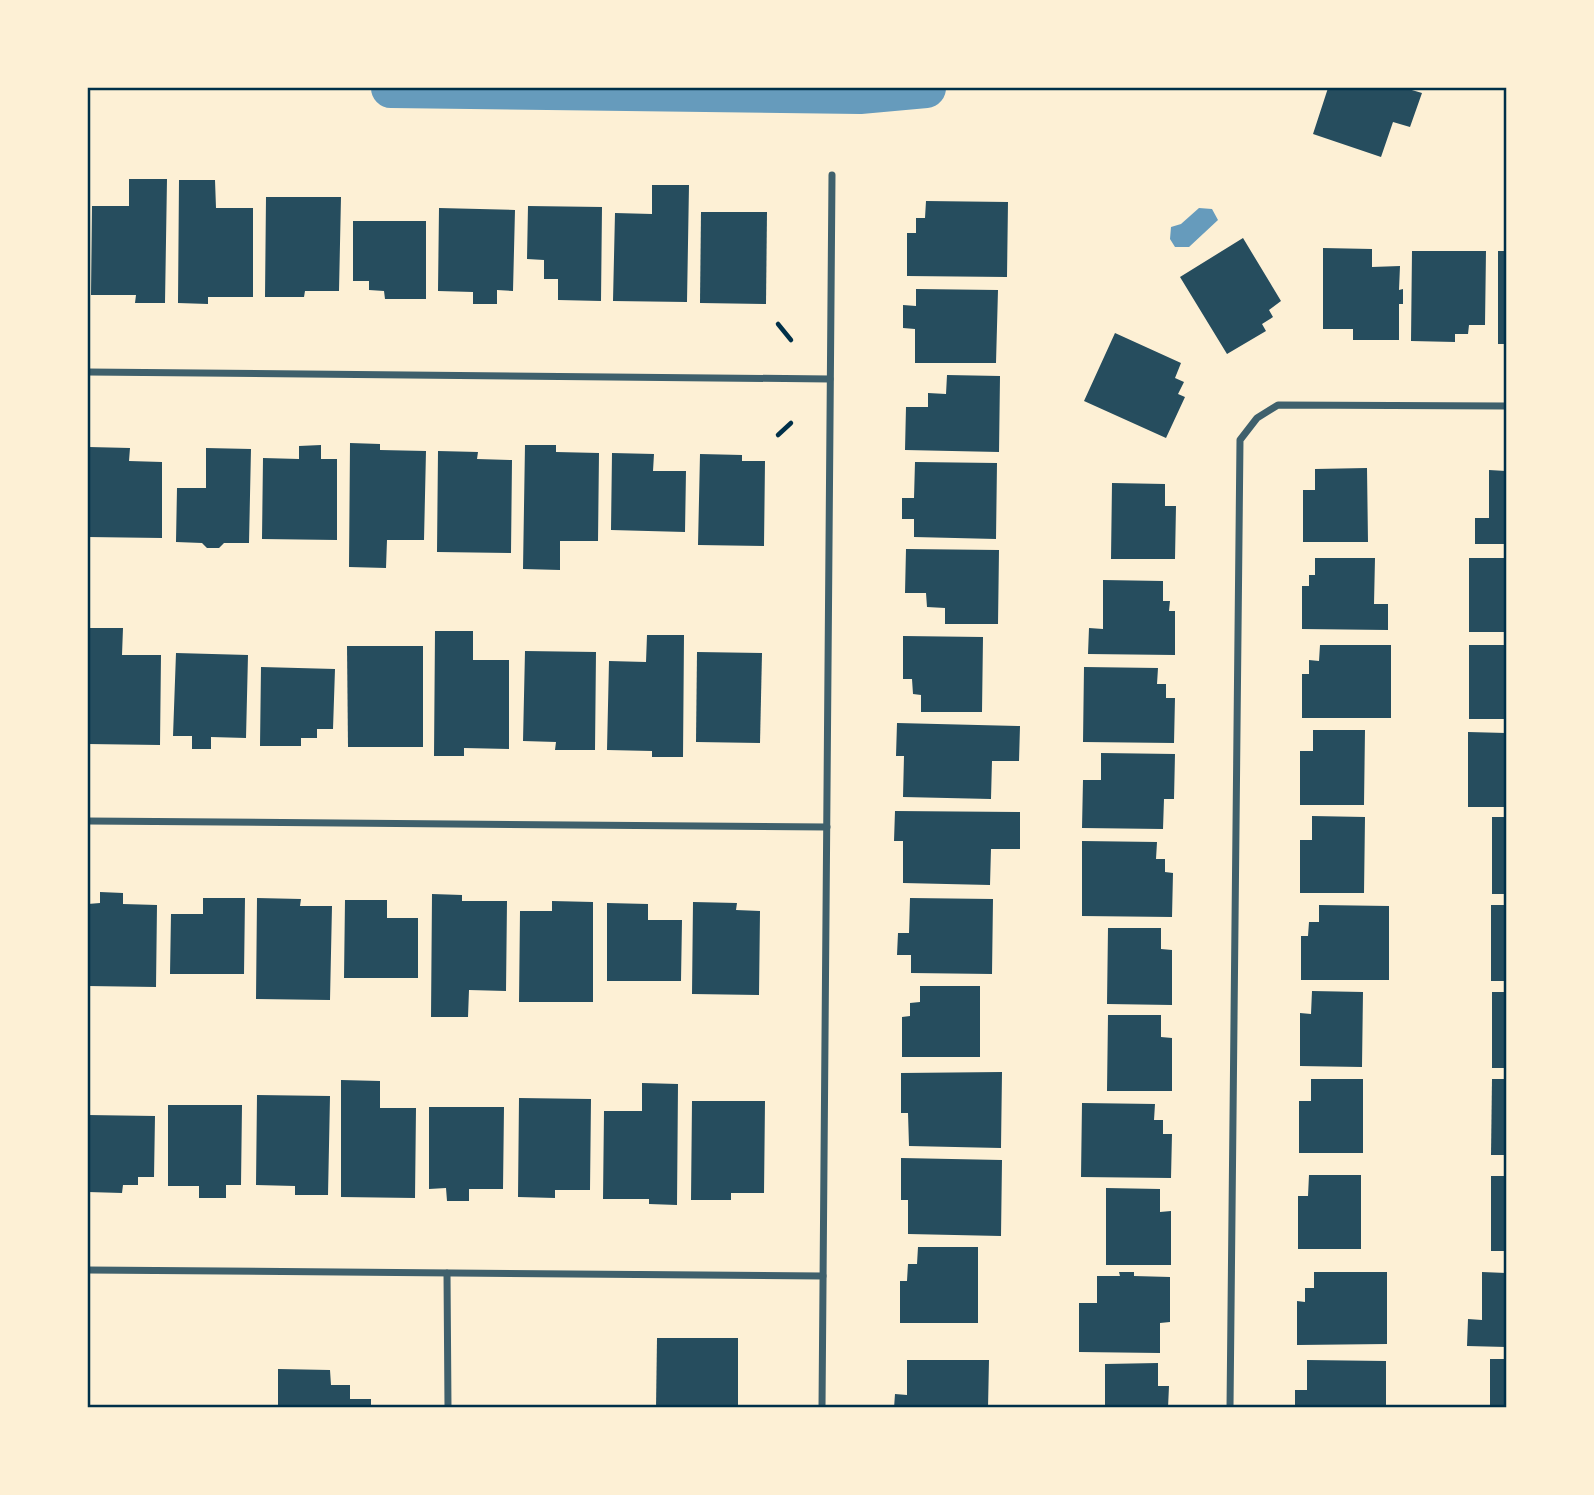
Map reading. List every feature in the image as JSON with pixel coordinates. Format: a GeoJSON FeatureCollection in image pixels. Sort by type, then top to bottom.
{"type":"FeatureCollection","features":[{"type":"Feature","properties":{"kind":"street"},"geometry":{"type":"LineString","coordinates":[[822,1408],[832,175]]}},
{"type":"Feature","properties":{"kind":"street"},"geometry":{"type":"LineString","coordinates":[[88,372],[830,379]]}},
{"type":"Feature","properties":{"kind":"street"},"geometry":{"type":"LineString","coordinates":[[1230,1408],[1239,445],[1248,426],[1278,405],[1507,406]]}},
{"type":"Feature","properties":{"kind":"street"},"geometry":{"type":"LineString","coordinates":[[88,821],[827,827]]}},
{"type":"Feature","properties":{"kind":"street"},"geometry":{"type":"LineString","coordinates":[[88,1270],[823,1276]]}},
{"type":"Feature","properties":{"kind":"street"},"geometry":{"type":"LineString","coordinates":[[447,1273],[448,1408]]}},
{"type":"Feature","properties":{"kind":"path"},"geometry":{"type":"LineString","coordinates":[[778,324],[791,340]]}},
{"type":"Feature","properties":{"kind":"path"},"geometry":{"type":"LineString","coordinates":[[778,435],[791,423]]}},
{"type":"Feature","properties":{"kind":"water"},"geometry":{"type":"Polygon","coordinates":[[[1199,208],[1212,209],[1218,220],[1189,247],[1175,247],[1170,239],[1171,227],[1181,224],[1199,208]]]}},
{"type":"Feature","properties":{"kind":"building"},"geometry":{"type":"Polygon","coordinates":[[[1328,88],[1405,88],[1422,93],[1410,127],[1393,122],[1381,157],[1313,134],[1328,88]]]}},
{"type":"Feature","properties":{"kind":"building"},"geometry":{"type":"Polygon","coordinates":[[[129,179],[167,179],[165,303],[135,303],[136,295],[91,295],[92,206],[129,206],[129,179]]]}},
{"type":"Feature","properties":{"kind":"building"},"geometry":{"type":"Polygon","coordinates":[[[179,180],[215,180],[216,208],[253,208],[253,297],[208,297],[208,304],[178,303],[179,180]]]}},
{"type":"Feature","properties":{"kind":"building"},"geometry":{"type":"Polygon","coordinates":[[[652,185],[689,185],[687,302],[613,301],[615,213],[652,214],[652,185]]]}},
{"type":"Feature","properties":{"kind":"building"},"geometry":{"type":"Polygon","coordinates":[[[266,197],[341,197],[339,291],[305,291],[304,297],[265,297],[266,197]]]}},
{"type":"Feature","properties":{"kind":"building"},"geometry":{"type":"Polygon","coordinates":[[[926,201],[1008,202],[1007,277],[907,276],[907,233],[916,233],[916,218],[925,218],[926,201]]]}},
{"type":"Feature","properties":{"kind":"building"},"geometry":{"type":"Polygon","coordinates":[[[528,206],[602,207],[601,301],[558,300],[558,279],[544,279],[544,260],[527,259],[528,206]]]}},
{"type":"Feature","properties":{"kind":"building"},"geometry":{"type":"Polygon","coordinates":[[[439,208],[515,210],[513,291],[497,290],[497,304],[473,304],[473,292],[438,291],[439,208]]]}},
{"type":"Feature","properties":{"kind":"building"},"geometry":{"type":"Polygon","coordinates":[[[701,212],[767,212],[766,304],[700,303],[701,212]]]}},
{"type":"Feature","properties":{"kind":"building"},"geometry":{"type":"Polygon","coordinates":[[[353,221],[426,221],[426,299],[385,299],[384,291],[369,290],[369,281],[353,281],[353,221]]]}},
{"type":"Feature","properties":{"kind":"building"},"geometry":{"type":"Polygon","coordinates":[[[1243,238],[1281,301],[1269,310],[1273,317],[1262,324],[1266,331],[1227,354],[1180,277],[1243,238]]]}},
{"type":"Feature","properties":{"kind":"building"},"geometry":{"type":"Polygon","coordinates":[[[1323,248],[1372,249],[1372,267],[1400,266],[1399,290],[1403,289],[1403,304],[1399,304],[1399,340],[1353,340],[1353,329],[1323,329],[1323,248]]]}},
{"type":"Feature","properties":{"kind":"building"},"geometry":{"type":"Polygon","coordinates":[[[1412,251],[1486,251],[1485,325],[1469,325],[1468,334],[1455,334],[1455,342],[1411,341],[1412,251]]]}},
{"type":"Feature","properties":{"kind":"building"},"geometry":{"type":"Polygon","coordinates":[[[1498,251],[1506,251],[1506,344],[1498,344],[1498,251]]]}},
{"type":"Feature","properties":{"kind":"building"},"geometry":{"type":"Polygon","coordinates":[[[916,289],[998,290],[996,363],[915,363],[915,329],[903,328],[903,305],[916,306],[916,289]]]}},
{"type":"Feature","properties":{"kind":"building"},"geometry":{"type":"Polygon","coordinates":[[[1115,333],[1181,363],[1175,378],[1184,382],[1178,394],[1185,397],[1166,438],[1084,401],[1115,333]]]}},
{"type":"Feature","properties":{"kind":"building"},"geometry":{"type":"Polygon","coordinates":[[[947,375],[1000,376],[999,452],[905,450],[906,407],[928,407],[928,393],[946,394],[947,375]]]}},
{"type":"Feature","properties":{"kind":"building"},"geometry":{"type":"Polygon","coordinates":[[[350,443],[380,444],[380,450],[426,451],[424,540],[387,540],[386,568],[349,567],[350,443]]]}},
{"type":"Feature","properties":{"kind":"building"},"geometry":{"type":"Polygon","coordinates":[[[321,445],[321,459],[337,459],[337,540],[262,539],[263,458],[299,459],[299,446],[321,445]]]}},
{"type":"Feature","properties":{"kind":"building"},"geometry":{"type":"Polygon","coordinates":[[[525,445],[556,445],[556,452],[599,453],[598,541],[560,541],[560,570],[523,569],[525,445]]]}},
{"type":"Feature","properties":{"kind":"building"},"geometry":{"type":"Polygon","coordinates":[[[89,447],[130,448],[129,461],[162,462],[162,538],[88,537],[89,447]]]}},
{"type":"Feature","properties":{"kind":"building"},"geometry":{"type":"Polygon","coordinates":[[[206,448],[251,449],[249,543],[224,543],[219,548],[207,548],[202,543],[176,542],[177,488],[206,488],[206,448]]]}},
{"type":"Feature","properties":{"kind":"building"},"geometry":{"type":"Polygon","coordinates":[[[438,451],[478,452],[477,459],[512,460],[511,553],[437,552],[438,451]]]}},
{"type":"Feature","properties":{"kind":"building"},"geometry":{"type":"Polygon","coordinates":[[[612,453],[654,454],[653,471],[686,471],[685,532],[611,530],[612,453]]]}},
{"type":"Feature","properties":{"kind":"building"},"geometry":{"type":"Polygon","coordinates":[[[700,454],[742,455],[742,461],[765,461],[764,546],[698,545],[700,454]]]}},
{"type":"Feature","properties":{"kind":"building"},"geometry":{"type":"Polygon","coordinates":[[[915,462],[997,463],[996,539],[914,537],[914,519],[902,519],[902,498],[914,498],[915,462]]]}},
{"type":"Feature","properties":{"kind":"building"},"geometry":{"type":"Polygon","coordinates":[[[1367,468],[1368,542],[1303,542],[1303,490],[1315,490],[1315,469],[1367,468]]]}},
{"type":"Feature","properties":{"kind":"building"},"geometry":{"type":"Polygon","coordinates":[[[1489,470],[1506,471],[1506,544],[1475,544],[1475,518],[1489,518],[1489,470]]]}},
{"type":"Feature","properties":{"kind":"building"},"geometry":{"type":"Polygon","coordinates":[[[1112,483],[1165,484],[1165,506],[1176,506],[1175,559],[1111,559],[1112,483]]]}},
{"type":"Feature","properties":{"kind":"building"},"geometry":{"type":"Polygon","coordinates":[[[906,549],[999,550],[998,624],[945,624],[945,608],[927,607],[926,593],[905,593],[906,549]]]}},
{"type":"Feature","properties":{"kind":"building"},"geometry":{"type":"Polygon","coordinates":[[[1315,558],[1375,558],[1374,604],[1388,604],[1388,630],[1302,629],[1302,586],[1309,586],[1309,575],[1315,575],[1315,558]]]}},
{"type":"Feature","properties":{"kind":"building"},"geometry":{"type":"Polygon","coordinates":[[[1469,558],[1506,558],[1506,632],[1469,632],[1469,558]]]}},
{"type":"Feature","properties":{"kind":"building"},"geometry":{"type":"Polygon","coordinates":[[[1103,580],[1163,581],[1163,601],[1170,601],[1169,611],[1175,611],[1175,655],[1088,654],[1089,628],[1103,629],[1103,580]]]}},
{"type":"Feature","properties":{"kind":"building"},"geometry":{"type":"Polygon","coordinates":[[[88,628],[123,628],[122,655],[161,655],[160,745],[88,744],[88,628]]]}},
{"type":"Feature","properties":{"kind":"building"},"geometry":{"type":"Polygon","coordinates":[[[435,631],[473,631],[473,660],[509,660],[509,749],[464,748],[464,756],[434,756],[435,631]]]}},
{"type":"Feature","properties":{"kind":"building"},"geometry":{"type":"Polygon","coordinates":[[[647,635],[684,635],[683,757],[652,757],[652,751],[607,750],[609,661],[646,662],[647,635]]]}},
{"type":"Feature","properties":{"kind":"building"},"geometry":{"type":"Polygon","coordinates":[[[903,636],[983,637],[982,712],[921,712],[921,695],[913,694],[912,679],[903,679],[903,636]]]}},
{"type":"Feature","properties":{"kind":"building"},"geometry":{"type":"Polygon","coordinates":[[[1320,645],[1391,645],[1391,718],[1302,718],[1302,674],[1309,674],[1309,660],[1319,661],[1320,645]]]}},
{"type":"Feature","properties":{"kind":"building"},"geometry":{"type":"Polygon","coordinates":[[[1469,645],[1506,645],[1506,719],[1469,719],[1469,645]]]}},
{"type":"Feature","properties":{"kind":"building"},"geometry":{"type":"Polygon","coordinates":[[[347,646],[423,646],[423,747],[348,747],[347,646]]]}},
{"type":"Feature","properties":{"kind":"building"},"geometry":{"type":"Polygon","coordinates":[[[525,651],[596,652],[595,750],[555,750],[556,742],[523,741],[525,651]]]}},
{"type":"Feature","properties":{"kind":"building"},"geometry":{"type":"Polygon","coordinates":[[[697,652],[762,653],[760,743],[696,742],[697,652]]]}},
{"type":"Feature","properties":{"kind":"building"},"geometry":{"type":"Polygon","coordinates":[[[176,653],[248,655],[246,738],[211,737],[211,749],[192,749],[192,736],[173,736],[176,653]]]}},
{"type":"Feature","properties":{"kind":"building"},"geometry":{"type":"Polygon","coordinates":[[[261,667],[335,669],[333,729],[317,729],[317,738],[301,738],[301,746],[260,746],[261,667]]]}},
{"type":"Feature","properties":{"kind":"building"},"geometry":{"type":"Polygon","coordinates":[[[1084,667],[1158,668],[1157,684],[1166,684],[1166,698],[1175,698],[1174,743],[1083,742],[1084,667]]]}},
{"type":"Feature","properties":{"kind":"building"},"geometry":{"type":"Polygon","coordinates":[[[897,723],[1020,726],[1019,761],[992,761],[991,799],[903,797],[904,756],[896,756],[897,723]]]}},
{"type":"Feature","properties":{"kind":"building"},"geometry":{"type":"Polygon","coordinates":[[[1313,730],[1365,730],[1364,805],[1300,805],[1300,751],[1313,751],[1313,730]]]}},
{"type":"Feature","properties":{"kind":"building"},"geometry":{"type":"Polygon","coordinates":[[[1468,732],[1506,733],[1506,807],[1468,807],[1468,732]]]}},
{"type":"Feature","properties":{"kind":"building"},"geometry":{"type":"Polygon","coordinates":[[[1101,753],[1175,754],[1174,799],[1164,799],[1163,829],[1082,828],[1083,780],[1101,780],[1101,753]]]}},
{"type":"Feature","properties":{"kind":"building"},"geometry":{"type":"Polygon","coordinates":[[[895,811],[1020,812],[1020,849],[991,849],[990,885],[903,883],[903,841],[894,841],[895,811]]]}},
{"type":"Feature","properties":{"kind":"building"},"geometry":{"type":"Polygon","coordinates":[[[1312,816],[1365,817],[1364,893],[1300,893],[1300,840],[1312,840],[1312,816]]]}},
{"type":"Feature","properties":{"kind":"building"},"geometry":{"type":"Polygon","coordinates":[[[1492,817],[1506,817],[1506,894],[1492,894],[1492,817]]]}},
{"type":"Feature","properties":{"kind":"building"},"geometry":{"type":"Polygon","coordinates":[[[1082,841],[1157,842],[1156,859],[1165,859],[1165,872],[1173,873],[1172,917],[1082,916],[1082,841]]]}},
{"type":"Feature","properties":{"kind":"building"},"geometry":{"type":"Polygon","coordinates":[[[100,892],[123,893],[123,904],[157,905],[156,987],[88,986],[88,904],[100,903],[100,892]]]}},
{"type":"Feature","properties":{"kind":"building"},"geometry":{"type":"Polygon","coordinates":[[[432,894],[462,895],[462,901],[507,901],[506,991],[469,990],[468,1017],[431,1017],[432,894]]]}},
{"type":"Feature","properties":{"kind":"building"},"geometry":{"type":"Polygon","coordinates":[[[203,898],[245,898],[244,974],[170,974],[171,914],[203,914],[203,898]]]}},
{"type":"Feature","properties":{"kind":"building"},"geometry":{"type":"Polygon","coordinates":[[[257,898],[301,899],[300,906],[332,906],[330,1000],[256,999],[257,898]]]}},
{"type":"Feature","properties":{"kind":"building"},"geometry":{"type":"Polygon","coordinates":[[[910,898],[993,899],[992,974],[911,973],[911,955],[897,955],[898,933],[909,933],[910,898]]]}},
{"type":"Feature","properties":{"kind":"building"},"geometry":{"type":"Polygon","coordinates":[[[345,900],[387,900],[387,918],[418,918],[418,978],[344,978],[345,900]]]}},
{"type":"Feature","properties":{"kind":"building"},"geometry":{"type":"Polygon","coordinates":[[[552,901],[593,902],[593,1002],[519,1002],[520,911],[552,911],[552,901]]]}},
{"type":"Feature","properties":{"kind":"building"},"geometry":{"type":"Polygon","coordinates":[[[693,902],[737,903],[736,910],[760,911],[759,995],[692,994],[693,902]]]}},
{"type":"Feature","properties":{"kind":"building"},"geometry":{"type":"Polygon","coordinates":[[[607,903],[648,904],[648,920],[682,920],[681,981],[607,981],[607,903]]]}},
{"type":"Feature","properties":{"kind":"building"},"geometry":{"type":"Polygon","coordinates":[[[1319,905],[1389,906],[1389,980],[1301,980],[1301,936],[1308,936],[1309,922],[1319,922],[1319,905]]]}},
{"type":"Feature","properties":{"kind":"building"},"geometry":{"type":"Polygon","coordinates":[[[1491,905],[1506,905],[1506,981],[1491,981],[1491,905]]]}},
{"type":"Feature","properties":{"kind":"building"},"geometry":{"type":"Polygon","coordinates":[[[1108,928],[1161,928],[1161,949],[1172,950],[1172,1005],[1107,1004],[1108,928]]]}},
{"type":"Feature","properties":{"kind":"building"},"geometry":{"type":"Polygon","coordinates":[[[920,986],[980,986],[980,1057],[902,1057],[902,1017],[910,1016],[910,1003],[920,1002],[920,986]]]}},
{"type":"Feature","properties":{"kind":"building"},"geometry":{"type":"Polygon","coordinates":[[[1312,991],[1363,992],[1362,1067],[1300,1066],[1300,1013],[1311,1014],[1312,991]]]}},
{"type":"Feature","properties":{"kind":"building"},"geometry":{"type":"Polygon","coordinates":[[[1492,992],[1506,992],[1506,1068],[1492,1068],[1492,992]]]}},
{"type":"Feature","properties":{"kind":"building"},"geometry":{"type":"Polygon","coordinates":[[[1108,1015],[1161,1015],[1161,1037],[1172,1038],[1172,1091],[1107,1091],[1108,1015]]]}},
{"type":"Feature","properties":{"kind":"building"},"geometry":{"type":"Polygon","coordinates":[[[1002,1072],[1001,1148],[909,1146],[908,1113],[901,1113],[901,1073],[1002,1072]]]}},
{"type":"Feature","properties":{"kind":"building"},"geometry":{"type":"Polygon","coordinates":[[[1311,1079],[1363,1079],[1363,1153],[1299,1153],[1299,1101],[1311,1101],[1311,1079]]]}},
{"type":"Feature","properties":{"kind":"building"},"geometry":{"type":"Polygon","coordinates":[[[1492,1079],[1506,1079],[1506,1155],[1491,1155],[1492,1079]]]}},
{"type":"Feature","properties":{"kind":"building"},"geometry":{"type":"Polygon","coordinates":[[[341,1080],[380,1081],[380,1108],[416,1108],[415,1198],[341,1197],[341,1080]]]}},
{"type":"Feature","properties":{"kind":"building"},"geometry":{"type":"Polygon","coordinates":[[[642,1083],[678,1084],[677,1205],[649,1204],[649,1199],[603,1199],[604,1111],[642,1111],[642,1083]]]}},
{"type":"Feature","properties":{"kind":"building"},"geometry":{"type":"Polygon","coordinates":[[[257,1095],[330,1096],[328,1195],[295,1195],[295,1186],[256,1185],[257,1095]]]}},
{"type":"Feature","properties":{"kind":"building"},"geometry":{"type":"Polygon","coordinates":[[[519,1098],[591,1099],[590,1190],[555,1190],[555,1198],[518,1197],[519,1098]]]}},
{"type":"Feature","properties":{"kind":"building"},"geometry":{"type":"Polygon","coordinates":[[[692,1101],[765,1101],[764,1193],[731,1193],[731,1200],[691,1200],[692,1101]]]}},
{"type":"Feature","properties":{"kind":"building"},"geometry":{"type":"Polygon","coordinates":[[[1082,1103],[1155,1104],[1154,1120],[1163,1120],[1163,1134],[1172,1134],[1171,1178],[1081,1177],[1082,1103]]]}},
{"type":"Feature","properties":{"kind":"building"},"geometry":{"type":"Polygon","coordinates":[[[168,1105],[242,1105],[241,1185],[226,1185],[226,1198],[199,1198],[199,1186],[168,1186],[168,1105]]]}},
{"type":"Feature","properties":{"kind":"building"},"geometry":{"type":"Polygon","coordinates":[[[429,1107],[504,1107],[503,1189],[469,1189],[469,1201],[447,1201],[446,1188],[429,1189],[429,1107]]]}},
{"type":"Feature","properties":{"kind":"building"},"geometry":{"type":"Polygon","coordinates":[[[88,1115],[155,1116],[154,1177],[138,1177],[138,1185],[123,1185],[122,1193],[88,1192],[88,1115]]]}},
{"type":"Feature","properties":{"kind":"building"},"geometry":{"type":"Polygon","coordinates":[[[901,1158],[1002,1160],[1001,1236],[908,1234],[908,1200],[901,1200],[901,1158]]]}},
{"type":"Feature","properties":{"kind":"building"},"geometry":{"type":"Polygon","coordinates":[[[1309,1175],[1361,1175],[1361,1249],[1298,1249],[1298,1196],[1308,1196],[1309,1175]]]}},
{"type":"Feature","properties":{"kind":"building"},"geometry":{"type":"Polygon","coordinates":[[[1491,1176],[1506,1176],[1506,1251],[1491,1251],[1491,1176]]]}},
{"type":"Feature","properties":{"kind":"building"},"geometry":{"type":"Polygon","coordinates":[[[1106,1188],[1160,1189],[1160,1212],[1171,1211],[1171,1265],[1106,1265],[1106,1188]]]}},
{"type":"Feature","properties":{"kind":"building"},"geometry":{"type":"Polygon","coordinates":[[[918,1247],[978,1247],[978,1323],[900,1323],[900,1281],[907,1281],[908,1264],[917,1264],[918,1247]]]}},
{"type":"Feature","properties":{"kind":"building"},"geometry":{"type":"Polygon","coordinates":[[[1119,1272],[1134,1272],[1134,1276],[1170,1277],[1170,1322],[1160,1323],[1160,1353],[1079,1352],[1079,1303],[1097,1303],[1097,1276],[1120,1276],[1119,1272]]]}},
{"type":"Feature","properties":{"kind":"building"},"geometry":{"type":"Polygon","coordinates":[[[1314,1272],[1387,1272],[1387,1344],[1297,1345],[1297,1301],[1305,1302],[1305,1288],[1314,1288],[1314,1272]]]}},
{"type":"Feature","properties":{"kind":"building"},"geometry":{"type":"Polygon","coordinates":[[[1482,1272],[1506,1273],[1506,1347],[1467,1346],[1468,1319],[1482,1320],[1482,1272]]]}},
{"type":"Feature","properties":{"kind":"building"},"geometry":{"type":"Polygon","coordinates":[[[657,1338],[738,1338],[738,1408],[656,1408],[657,1338]]]}},
{"type":"Feature","properties":{"kind":"building"},"geometry":{"type":"Polygon","coordinates":[[[1490,1359],[1506,1359],[1506,1408],[1490,1408],[1490,1359]]]}},
{"type":"Feature","properties":{"kind":"building"},"geometry":{"type":"Polygon","coordinates":[[[907,1360],[989,1360],[988,1408],[894,1408],[895,1394],[907,1395],[907,1360]]]}},
{"type":"Feature","properties":{"kind":"building"},"geometry":{"type":"Polygon","coordinates":[[[1307,1360],[1386,1361],[1386,1408],[1295,1408],[1295,1390],[1307,1390],[1307,1360]]]}},
{"type":"Feature","properties":{"kind":"building"},"geometry":{"type":"Polygon","coordinates":[[[1158,1363],[1158,1386],[1169,1386],[1168,1408],[1105,1408],[1105,1364],[1158,1363]]]}},
{"type":"Feature","properties":{"kind":"building"},"geometry":{"type":"Polygon","coordinates":[[[278,1369],[330,1370],[331,1385],[350,1385],[350,1399],[371,1399],[371,1408],[278,1408],[278,1369]]]}},
{"type":"Feature","properties":{"kind":"waterway"},"geometry":{"type":"LineString","coordinates":[[391,88],[860,94],[926,88]]}}]}
